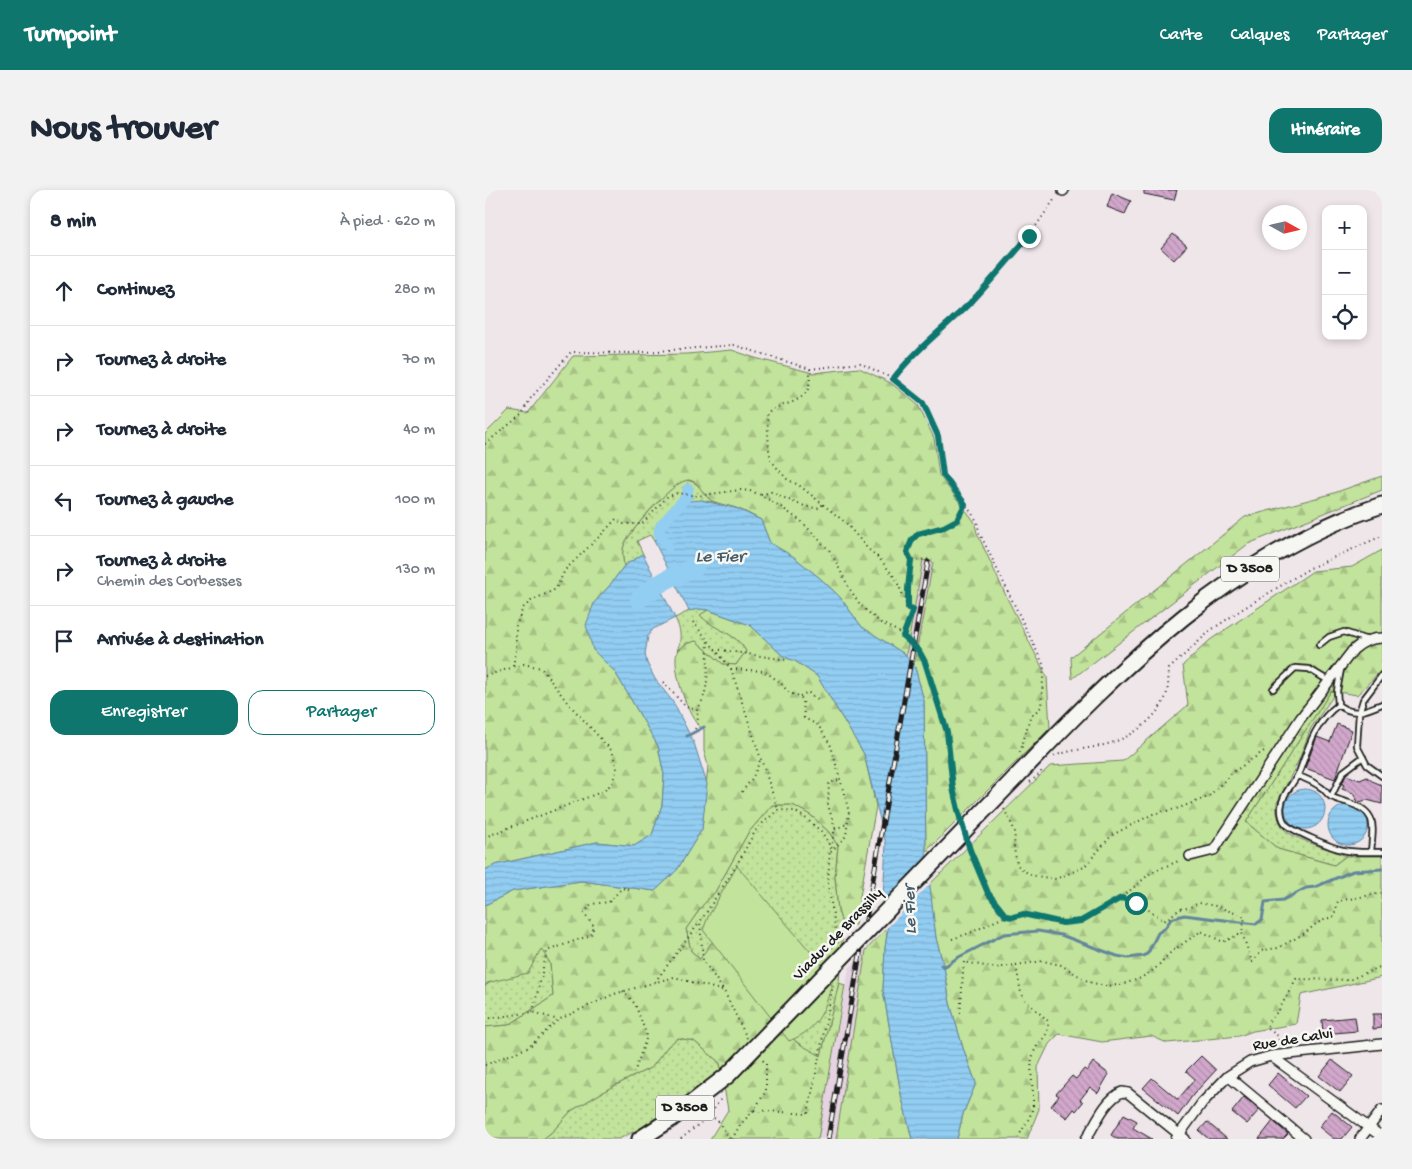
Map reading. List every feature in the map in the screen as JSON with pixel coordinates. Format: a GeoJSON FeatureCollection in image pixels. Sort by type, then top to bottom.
{"type":"FeatureCollection","features":[{"type":"Feature","properties":{"kind":"highway","name":"Viaduc de Brassilly"},"geometry":{"type":"LineString","coordinates":[[728,1075],[1057,734],[1135,659],[1179,621],[1227,585],[1289,546],[1328,527],[1382,505]]}},
{"type":"Feature","properties":{"kind":"highway","name":"D 3508"},"geometry":{"type":"LineString","coordinates":[[640,1139],[671,1119],[728,1075]]}},
{"type":"Feature","properties":{"kind":"highway","name":"D 3508"},"geometry":{"type":"LineString","coordinates":[[655,1139],[694,1112],[728,1075]]}},
{"type":"Feature","properties":{"kind":"street"},"geometry":{"type":"LineString","coordinates":[[1190,856],[1215,850],[1300,719],[1353,650],[1362,642],[1382,638]]}},
{"type":"Feature","properties":{"kind":"street","name":"Rue de Calvi"},"geometry":{"type":"LineString","coordinates":[[1180,1137],[1202,1103],[1228,1076],[1250,1062],[1271,1056],[1382,1044]]}},
{"type":"Feature","properties":{"kind":"street"},"geometry":{"type":"LineString","coordinates":[[1271,1056],[1382,1137]]}},
{"type":"Feature","properties":{"kind":"street"},"geometry":{"type":"LineString","coordinates":[[1228,1076],[1304,1139]]}},
{"type":"Feature","properties":{"kind":"street"},"geometry":{"type":"LineString","coordinates":[[1087,1139],[1109,1103],[1116,1095],[1122,1092],[1129,1093],[1180,1137]]}},
{"type":"Feature","properties":{"kind":"street"},"geometry":{"type":"LineString","coordinates":[[1360,1139],[1382,1110]]}},
{"type":"Feature","properties":{"kind":"lane"},"geometry":{"type":"LineString","coordinates":[[1319,645],[1329,637],[1344,632],[1369,640]]}},
{"type":"Feature","properties":{"kind":"lane"},"geometry":{"type":"LineString","coordinates":[[1338,705],[1337,691],[1341,666]]}},
{"type":"Feature","properties":{"kind":"lane"},"geometry":{"type":"LineString","coordinates":[[1273,689],[1295,668],[1309,669],[1329,681]]}},
{"type":"Feature","properties":{"kind":"lane"},"geometry":{"type":"LineString","coordinates":[[1382,675],[1363,700],[1359,713],[1357,746],[1367,765],[1382,776]]}},
{"type":"Feature","properties":{"kind":"lane"},"geometry":{"type":"LineString","coordinates":[[1338,705],[1347,711],[1359,713],[1382,704]]}},
{"type":"Feature","properties":{"kind":"lane"},"geometry":{"type":"LineString","coordinates":[[1338,705],[1320,721],[1298,776],[1284,796],[1281,806],[1285,823],[1292,830],[1342,850],[1382,852]]}},
{"type":"Feature","properties":{"kind":"lane"},"geometry":{"type":"LineString","coordinates":[[1331,797],[1343,772],[1363,757]]}},
{"type":"Feature","properties":{"kind":"lane"},"geometry":{"type":"LineString","coordinates":[[1298,776],[1308,779],[1322,788],[1331,797],[1362,807],[1367,812],[1373,828],[1371,852]]}},
{"type":"Feature","properties":{"kind":"path"},"geometry":{"type":"LineString","coordinates":[[893,379],[916,353],[988,283],[1029,236],[1053,200],[1063,191]]}},
{"type":"Feature","properties":{"kind":"path"},"geometry":{"type":"LineString","coordinates":[[485,444],[521,415],[531,398],[571,352],[633,353],[734,345],[810,369],[860,364],[893,379],[923,403],[938,436],[943,475],[977,521],[979,532],[1044,666],[1041,706],[1030,716],[1021,750],[1017,757]]}},
{"type":"Feature","properties":{"kind":"path"},"geometry":{"type":"LineString","coordinates":[[810,369],[808,389],[798,400],[769,410],[767,414],[771,460],[787,479],[800,486],[846,523],[897,579],[908,608],[913,610],[903,636]]}},
{"type":"Feature","properties":{"kind":"path"},"geometry":{"type":"LineString","coordinates":[[513,666],[516,650],[516,626],[523,608],[531,601],[556,589],[565,570],[616,519],[623,524],[642,524],[667,497],[677,493],[697,496],[740,490],[750,491],[781,507],[807,528],[831,552],[849,588],[861,606],[881,623],[897,630],[919,651],[925,662],[947,732],[953,788],[961,823]]}},
{"type":"Feature","properties":{"kind":"path"},"geometry":{"type":"LineString","coordinates":[[761,495],[771,492],[811,508],[819,508],[823,504]]}},
{"type":"Feature","properties":{"kind":"path"},"geometry":{"type":"LineString","coordinates":[[908,608],[911,560],[907,552],[912,540],[918,534],[944,527],[957,520],[965,504]]}},
{"type":"Feature","properties":{"kind":"path"},"geometry":{"type":"LineString","coordinates":[[1051,757],[1072,750],[1118,740],[1134,732],[1161,705],[1167,689],[1169,669],[1211,630],[1310,568],[1382,536]]}},
{"type":"Feature","properties":{"kind":"path"},"geometry":{"type":"LineString","coordinates":[[911,560],[933,560]]}},
{"type":"Feature","properties":{"kind":"path"},"geometry":{"type":"LineString","coordinates":[[693,622],[731,669],[778,810]]}},
{"type":"Feature","properties":{"kind":"path"},"geometry":{"type":"LineString","coordinates":[[695,729],[698,723],[697,710],[703,702],[707,681],[708,640]]}},
{"type":"Feature","properties":{"kind":"path"},"geometry":{"type":"LineString","coordinates":[[715,649],[787,660]]}},
{"type":"Feature","properties":{"kind":"path"},"geometry":{"type":"LineString","coordinates":[[485,676],[523,664],[541,668],[577,714],[612,751],[617,769],[613,783],[604,791],[485,837]]}},
{"type":"Feature","properties":{"kind":"path"},"geometry":{"type":"LineString","coordinates":[[731,669],[764,671],[781,682],[789,693],[800,696],[808,692],[820,700]]}},
{"type":"Feature","properties":{"kind":"path"},"geometry":{"type":"LineString","coordinates":[[663,682],[686,707],[697,710]]}},
{"type":"Feature","properties":{"kind":"path"},"geometry":{"type":"LineString","coordinates":[[800,696],[803,701],[804,718],[818,726],[831,746],[849,812],[846,836],[830,852]]}},
{"type":"Feature","properties":{"kind":"path"},"geometry":{"type":"LineString","coordinates":[[1003,809],[1015,830],[1014,848],[1017,865],[1030,875],[1056,878],[1084,866],[1112,834],[1153,814],[1177,809],[1208,797],[1231,773],[1265,751]]}},
{"type":"Feature","properties":{"kind":"path"},"geometry":{"type":"LineString","coordinates":[[741,792],[753,777],[761,758]]}},
{"type":"Feature","properties":{"kind":"path"},"geometry":{"type":"LineString","coordinates":[[830,852],[835,829],[828,805],[829,783],[839,780]]}},
{"type":"Feature","properties":{"kind":"path"},"geometry":{"type":"LineString","coordinates":[[655,983],[700,922],[735,868],[757,828],[778,810],[794,811],[804,817],[821,832],[830,846],[829,885],[838,944]]}},
{"type":"Feature","properties":{"kind":"path"},"geometry":{"type":"LineString","coordinates":[[835,829],[848,824]]}},
{"type":"Feature","properties":{"kind":"path"},"geometry":{"type":"LineString","coordinates":[[967,841],[988,893],[1006,916]]}},
{"type":"Feature","properties":{"kind":"path"},"geometry":{"type":"LineString","coordinates":[[952,940],[1006,916],[1013,917],[1023,914],[1063,923],[1081,921],[1121,898],[1152,872],[1190,856]]}},
{"type":"Feature","properties":{"kind":"path"},"geometry":{"type":"LineString","coordinates":[[533,1012],[547,951],[591,935],[595,926],[584,914],[591,904],[609,902],[621,888],[631,890]]}},
{"type":"Feature","properties":{"kind":"path"},"geometry":{"type":"LineString","coordinates":[[1121,898],[1145,907],[1164,921],[1180,909],[1199,903],[1216,906],[1245,917],[1242,933],[1253,962],[1263,950],[1278,948],[1305,933],[1317,923],[1334,916],[1338,901],[1382,893]]}},
{"type":"Feature","properties":{"kind":"path"},"geometry":{"type":"LineString","coordinates":[[700,922],[703,960],[724,991],[747,1038]]}},
{"type":"Feature","properties":{"kind":"path"},"geometry":{"type":"LineString","coordinates":[[960,1014],[964,962],[996,968],[1043,962],[1061,964],[1089,982],[1105,986],[1120,985],[1139,979],[1155,969],[1171,952],[1201,931],[1223,942],[1242,933]]}},
{"type":"Feature","properties":{"kind":"path"},"geometry":{"type":"LineString","coordinates":[[1016,965],[1021,993],[1026,1001],[1048,1020],[1049,1029],[1044,1039],[1038,1043],[1034,1052],[1032,1062],[1033,1105],[1029,1119],[1021,1130],[1018,1139]]}},
{"type":"Feature","properties":{"kind":"path"},"geometry":{"type":"LineString","coordinates":[[1281,1055],[1278,1036],[1267,1028],[1269,1021],[1279,1010],[1296,979],[1349,980],[1382,966]]}},
{"type":"Feature","properties":{"kind":"path"},"geometry":{"type":"LineString","coordinates":[[485,1065],[529,1047],[558,1020],[623,991],[674,977],[724,991]]}},
{"type":"Feature","properties":{"kind":"path"},"geometry":{"type":"LineString","coordinates":[[754,1110],[808,1114],[835,979]]}},
{"type":"Feature","properties":{"kind":"path"},"geometry":{"type":"LineString","coordinates":[[623,991],[635,1004],[647,1036],[633,1076]]}},
{"type":"Feature","properties":{"kind":"path"},"geometry":{"type":"LineString","coordinates":[[485,1019],[533,1012],[558,1020]]}},
{"type":"Feature","properties":{"kind":"path"},"geometry":{"type":"LineString","coordinates":[[710,1114],[718,1121],[731,1139],[740,1125],[754,1110],[766,1090],[766,1064]]}},
{"type":"Feature","properties":{"kind":"path"},"geometry":{"type":"LineString","coordinates":[[681,1139],[710,1114],[723,1096]]}},
{"type":"Feature","properties":{"kind":"shaded area"},"geometry":{"type":"Polygon","coordinates":[[[923,560],[933,562],[914,664],[906,655],[923,560]]]}},
{"type":"Feature","properties":{"kind":"shaded area"},"geometry":{"type":"Polygon","coordinates":[[[866,950],[836,1139],[818,1139],[849,968],[866,950]]]}},
{"type":"Feature","properties":{"kind":"green space"},"geometry":{"type":"Polygon","coordinates":[[[732,350],[813,373],[859,368],[891,383],[918,405],[934,438],[939,475],[974,521],[977,533],[1007,598],[1047,677],[1050,728],[926,852],[924,701],[914,664],[933,562],[923,560],[906,655],[862,627],[839,596],[821,579],[794,557],[770,543],[761,520],[739,509],[711,500],[698,485],[689,480],[682,482],[664,496],[635,528],[624,546],[624,566],[594,603],[593,650],[615,672],[658,746],[664,775],[662,805],[652,835],[634,846],[597,842],[495,865],[485,870],[485,434],[509,410],[528,413],[573,356],[687,354],[732,350]]]}},
{"type":"Feature","properties":{"kind":"green space"},"geometry":{"type":"Polygon","coordinates":[[[1382,476],[1382,490],[1248,544],[1072,679],[1071,657],[1245,517],[1331,494],[1382,476]]]}},
{"type":"Feature","properties":{"kind":"green space"},"geometry":{"type":"Polygon","coordinates":[[[687,480],[696,484],[718,503],[701,500],[666,526],[654,541],[650,535],[637,541],[643,554],[624,566],[623,549],[629,537],[674,486],[687,480]]]}},
{"type":"Feature","properties":{"kind":"green space"},"geometry":{"type":"Polygon","coordinates":[[[1382,550],[1382,669],[1357,695],[1331,691],[1246,822],[1278,849],[1334,865],[1346,856],[1382,856],[1382,977],[1301,995],[1296,1024],[1253,1031],[1239,1036],[1167,1043],[1151,1036],[1102,1042],[1059,1034],[1049,1044],[1038,1067],[1039,1109],[1027,1139],[957,1139],[963,1114],[976,1083],[963,1048],[950,1003],[944,967],[936,938],[929,885],[1050,766],[1123,761],[1188,705],[1183,665],[1210,640],[1313,571],[1352,567],[1382,550]]]}},
{"type":"Feature","properties":{"kind":"green space"},"geometry":{"type":"Polygon","coordinates":[[[708,610],[701,615],[736,639],[746,651],[736,665],[723,664],[696,641],[684,644],[677,651],[680,634],[675,618],[689,611],[708,610]]]}},
{"type":"Feature","properties":{"kind":"green space"},"geometry":{"type":"Polygon","coordinates":[[[708,610],[750,625],[784,657],[795,661],[817,676],[864,754],[876,806],[855,925],[843,927],[838,910],[835,877],[838,846],[829,832],[812,816],[793,805],[772,805],[748,833],[715,892],[702,906],[686,929],[691,951],[700,959],[711,943],[725,942],[796,1042],[821,1056],[839,983],[845,985],[818,1139],[710,1139],[728,1110],[720,1063],[694,1041],[678,1038],[668,1046],[652,1067],[608,1089],[571,1111],[543,1139],[485,1139],[485,1027],[509,1025],[553,996],[550,963],[541,949],[528,973],[487,983],[485,986],[485,905],[513,891],[581,881],[655,891],[677,870],[702,829],[708,766],[704,751],[704,729],[699,726],[689,710],[678,677],[676,657],[678,650],[684,645],[696,641],[723,664],[736,665],[746,651],[736,639],[700,615],[708,610]]]}},
{"type":"Feature","properties":{"kind":"green space"},"geometry":{"type":"Polygon","coordinates":[[[1331,691],[1334,691],[1334,695],[1311,728],[1298,762],[1277,806],[1280,823],[1289,833],[1346,856],[1334,865],[1278,849],[1246,822],[1331,691]]]}},
{"type":"Feature","properties":{"kind":"green space"},"geometry":{"type":"Polygon","coordinates":[[[771,805],[793,805],[812,816],[829,832],[838,846],[835,877],[838,910],[843,927],[839,983],[821,1057],[796,1042],[770,1006],[691,951],[686,929],[702,906],[715,892],[748,833],[771,805]]]}},
{"type":"Feature","properties":{"kind":"green space"},"geometry":{"type":"Polygon","coordinates":[[[737,866],[833,978],[828,999],[815,1024],[800,1036],[789,1041],[703,930],[708,917],[737,866]]]}},
{"type":"Feature","properties":{"kind":"green space"},"geometry":{"type":"Polygon","coordinates":[[[888,927],[883,990],[901,1094],[912,1139],[836,1139],[866,950],[888,927]]]}},
{"type":"Feature","properties":{"kind":"green space"},"geometry":{"type":"Polygon","coordinates":[[[542,949],[550,963],[553,996],[509,1025],[485,1027],[485,986],[542,949]]]}},
{"type":"Feature","properties":{"kind":"green space"},"geometry":{"type":"Polygon","coordinates":[[[678,1038],[694,1041],[720,1063],[721,1071],[669,1114],[619,1139],[543,1139],[571,1111],[608,1089],[652,1067],[668,1046],[678,1038]]]}},
{"type":"Feature","properties":{"kind":"water","name":"Le Fier"},"geometry":{"type":"Polygon","coordinates":[[[701,500],[738,509],[761,520],[770,543],[794,557],[821,579],[839,596],[862,627],[906,655],[914,664],[924,701],[926,852],[936,938],[944,967],[950,1003],[963,1048],[976,1083],[963,1114],[957,1139],[912,1139],[901,1094],[883,990],[888,927],[883,897],[886,844],[864,754],[817,676],[795,661],[784,657],[750,625],[708,610],[689,611],[654,541],[689,501],[701,500]]]}},
{"type":"Feature","properties":{"kind":"water","name":"Le Fier"},"geometry":{"type":"Polygon","coordinates":[[[643,554],[675,618],[653,629],[648,636],[645,654],[655,679],[673,702],[694,743],[707,784],[702,829],[677,870],[655,891],[581,881],[513,891],[485,905],[485,870],[495,865],[597,842],[634,846],[652,835],[662,805],[664,775],[658,746],[615,672],[593,650],[586,625],[594,603],[624,566],[643,554]]]}},
{"type":"Feature","properties":{"kind":"water"},"geometry":{"type":"Polygon","coordinates":[[[1309,789],[1316,792],[1322,798],[1325,809],[1324,817],[1316,826],[1309,829],[1301,829],[1294,826],[1286,817],[1285,805],[1288,798],[1297,790],[1309,789]]]}},
{"type":"Feature","properties":{"kind":"water"},"geometry":{"type":"Polygon","coordinates":[[[1348,805],[1362,811],[1368,825],[1362,839],[1348,845],[1334,839],[1328,825],[1334,811],[1348,805]]]}},
{"type":"Feature","properties":{"kind":"pier"},"geometry":{"type":"Polygon","coordinates":[[[929,856],[932,882],[885,930],[882,905],[929,856]]]}},
{"type":"Feature","properties":{"kind":"building"},"geometry":{"type":"Polygon","coordinates":[[[1144,190],[1177,190],[1174,200],[1144,194],[1144,190]]]}},
{"type":"Feature","properties":{"kind":"building"},"geometry":{"type":"Polygon","coordinates":[[[1112,193],[1131,201],[1125,214],[1107,207],[1112,193]]]}},
{"type":"Feature","properties":{"kind":"building"},"geometry":{"type":"Polygon","coordinates":[[[1173,234],[1187,246],[1174,260],[1161,248],[1173,234]]]}},
{"type":"Feature","properties":{"kind":"building"},"geometry":{"type":"Polygon","coordinates":[[[1337,724],[1352,730],[1335,779],[1305,768],[1317,737],[1330,742],[1337,724]]]}},
{"type":"Feature","properties":{"kind":"building"},"geometry":{"type":"Polygon","coordinates":[[[1346,775],[1360,780],[1367,777],[1382,785],[1382,804],[1367,800],[1359,802],[1353,793],[1342,789],[1346,775]]]}},
{"type":"Feature","properties":{"kind":"building"},"geometry":{"type":"Polygon","coordinates":[[[1373,1014],[1382,1014],[1382,1028],[1373,1029],[1373,1014]]]}},
{"type":"Feature","properties":{"kind":"building"},"geometry":{"type":"Polygon","coordinates":[[[1355,1017],[1357,1031],[1323,1034],[1322,1020],[1355,1017]]]}},
{"type":"Feature","properties":{"kind":"building"},"geometry":{"type":"Polygon","coordinates":[[[1201,1056],[1216,1070],[1193,1095],[1178,1116],[1143,1088],[1152,1078],[1177,1099],[1179,1098],[1195,1079],[1186,1071],[1201,1056]]]}},
{"type":"Feature","properties":{"kind":"building"},"geometry":{"type":"Polygon","coordinates":[[[1332,1060],[1353,1076],[1340,1092],[1319,1076],[1332,1060]]]}},
{"type":"Feature","properties":{"kind":"building"},"geometry":{"type":"Polygon","coordinates":[[[1093,1062],[1109,1074],[1098,1093],[1090,1087],[1080,1100],[1083,1102],[1067,1118],[1051,1106],[1059,1096],[1056,1094],[1072,1076],[1076,1079],[1084,1069],[1087,1071],[1093,1062]]]}},
{"type":"Feature","properties":{"kind":"building"},"geometry":{"type":"Polygon","coordinates":[[[1278,1073],[1306,1096],[1295,1108],[1268,1085],[1278,1073]]]}},
{"type":"Feature","properties":{"kind":"building"},"geometry":{"type":"Polygon","coordinates":[[[1244,1097],[1259,1110],[1247,1124],[1232,1112],[1244,1097]]]}},
{"type":"Feature","properties":{"kind":"building"},"geometry":{"type":"Polygon","coordinates":[[[1332,1111],[1352,1127],[1342,1139],[1334,1139],[1319,1127],[1332,1111]]]}},
{"type":"Feature","properties":{"kind":"building"},"geometry":{"type":"Polygon","coordinates":[[[1124,1114],[1137,1121],[1133,1128],[1152,1139],[1117,1139],[1111,1135],[1124,1114]]]}},
{"type":"Feature","properties":{"kind":"building"},"geometry":{"type":"Polygon","coordinates":[[[1273,1121],[1288,1134],[1283,1139],[1259,1139],[1273,1121]]]}},
{"type":"Feature","properties":{"kind":"building"},"geometry":{"type":"Polygon","coordinates":[[[1207,1122],[1227,1139],[1209,1139],[1199,1131],[1207,1122]]]}},
{"type":"Feature","properties":{"kind":"waterway"},"geometry":{"type":"LineString","coordinates":[[668,546],[659,534],[660,527],[687,496],[688,489]]}},
{"type":"Feature","properties":{"kind":"waterway","name":"Le Fier"},"geometry":{"type":"LineString","coordinates":[[639,599],[665,581],[695,568]]}},
{"type":"Feature","properties":{"kind":"waterway"},"geometry":{"type":"LineString","coordinates":[[687,736],[704,727]]}},
{"type":"Feature","properties":{"kind":"waterway"},"geometry":{"type":"LineString","coordinates":[[941,965],[944,967],[957,958],[1004,934],[1038,931],[1061,935],[1117,956],[1128,958],[1144,956],[1148,953],[1158,933],[1165,928],[1171,919],[1184,915],[1256,924],[1262,920],[1265,902],[1283,900],[1306,888],[1315,887],[1353,871],[1382,869]]}},
{"type":"Feature","properties":{"kind":"railway"},"geometry":{"type":"LineString","coordinates":[[828,1139],[928,562]]}},
{"type":"Feature","properties":{"kind":"route"},"geometry":{"type":"LineString","coordinates":[[1029,236],[972,300],[909,360],[893,379],[923,403],[938,436],[943,475],[965,504],[957,520],[944,527],[918,534],[912,540],[907,552],[911,560],[908,608],[913,610],[903,636],[919,651],[925,662],[947,732],[953,788],[970,850],[988,893],[1006,916],[1013,917],[1023,914],[1063,923],[1081,921],[1100,912],[1121,898],[1136,903]]}}]}
